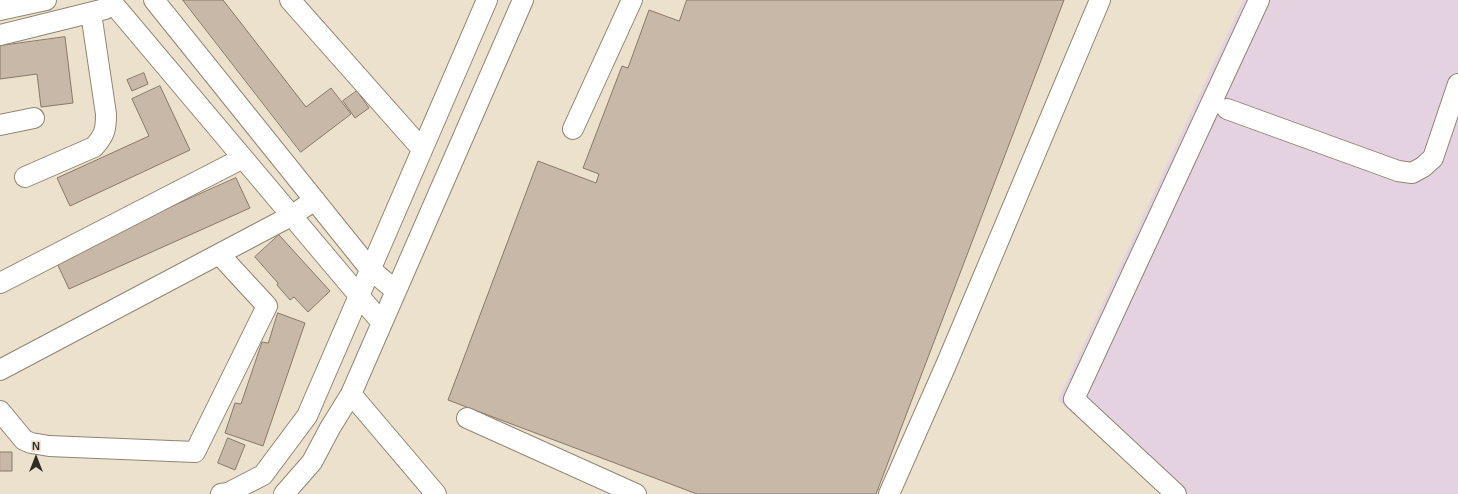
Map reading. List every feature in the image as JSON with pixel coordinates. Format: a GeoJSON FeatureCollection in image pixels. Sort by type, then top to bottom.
{"type":"FeatureCollection","features":[{"type":"Feature","properties":{"kind":"street"},"geometry":{"type":"LineString","coordinates":[[0,10],[46,0]]}},
{"type":"Feature","properties":{"kind":"street"},"geometry":{"type":"LineString","coordinates":[[154,0],[370,269],[396,291]]}},
{"type":"Feature","properties":{"kind":"street"},"geometry":{"type":"LineString","coordinates":[[290,0],[422,149]]}},
{"type":"Feature","properties":{"kind":"street"},"geometry":{"type":"LineString","coordinates":[[222,494],[228,493],[263,475],[307,416],[487,0]]}},
{"type":"Feature","properties":{"kind":"street"},"geometry":{"type":"LineString","coordinates":[[284,494],[312,462],[330,428],[351,394],[523,0]]}},
{"type":"Feature","properties":{"kind":"street"},"geometry":{"type":"LineString","coordinates":[[573,129],[632,0]]}},
{"type":"Feature","properties":{"kind":"street"},"geometry":{"type":"LineString","coordinates":[[889,494],[946,365],[1100,0]]}},
{"type":"Feature","properties":{"kind":"street"},"geometry":{"type":"LineString","coordinates":[[1176,494],[1074,399],[1259,0]]}},
{"type":"Feature","properties":{"kind":"street"},"geometry":{"type":"LineString","coordinates":[[0,35],[92,13],[118,2],[243,158],[382,323]]}},
{"type":"Feature","properties":{"kind":"street"},"geometry":{"type":"LineString","coordinates":[[24,176],[94,146],[102,138],[106,128],[106,114],[92,13]]}},
{"type":"Feature","properties":{"kind":"street"},"geometry":{"type":"LineString","coordinates":[[1227,109],[1398,171],[1412,173],[1423,167],[1433,158],[1458,84]]}},
{"type":"Feature","properties":{"kind":"street"},"geometry":{"type":"LineString","coordinates":[[0,125],[34,118]]}},
{"type":"Feature","properties":{"kind":"street"},"geometry":{"type":"LineString","coordinates":[[0,283],[243,158]]}},
{"type":"Feature","properties":{"kind":"street"},"geometry":{"type":"LineString","coordinates":[[0,370],[291,216],[315,200]]}},
{"type":"Feature","properties":{"kind":"street"},"geometry":{"type":"LineString","coordinates":[[0,411],[24,440],[31,443],[49,446],[195,452],[267,306],[219,254]]}},
{"type":"Feature","properties":{"kind":"street"},"geometry":{"type":"LineString","coordinates":[[351,394],[436,494]]}},
{"type":"Feature","properties":{"kind":"street"},"geometry":{"type":"LineString","coordinates":[[466,418],[636,494]]}},
{"type":"Feature","properties":{"kind":"shaded area"},"geometry":{"type":"Polygon","coordinates":[[[1243,0],[1458,0],[1458,494],[1161,494],[1058,400],[1243,0]]]}},
{"type":"Feature","properties":{"kind":"building"},"geometry":{"type":"Polygon","coordinates":[[[183,0],[223,0],[306,107],[331,88],[351,114],[301,152],[183,0]]]}},
{"type":"Feature","properties":{"kind":"building"},"geometry":{"type":"Polygon","coordinates":[[[687,0],[1064,0],[876,494],[697,494],[448,400],[538,161],[596,183],[599,174],[583,168],[622,66],[628,68],[649,10],[679,21],[687,0]]]}},
{"type":"Feature","properties":{"kind":"building"},"geometry":{"type":"Polygon","coordinates":[[[65,37],[73,103],[41,107],[37,74],[0,79],[0,46],[65,37]]]}},
{"type":"Feature","properties":{"kind":"building"},"geometry":{"type":"Polygon","coordinates":[[[144,73],[148,84],[132,91],[127,80],[144,73]]]}},
{"type":"Feature","properties":{"kind":"building"},"geometry":{"type":"Polygon","coordinates":[[[160,86],[190,150],[70,206],[57,178],[149,136],[132,99],[160,86]]]}},
{"type":"Feature","properties":{"kind":"building"},"geometry":{"type":"Polygon","coordinates":[[[357,91],[369,108],[355,118],[343,101],[357,91]]]}},
{"type":"Feature","properties":{"kind":"building"},"geometry":{"type":"Polygon","coordinates":[[[236,178],[250,208],[69,289],[55,259],[236,178]]]}},
{"type":"Feature","properties":{"kind":"building"},"geometry":{"type":"Polygon","coordinates":[[[279,235],[330,291],[308,312],[294,297],[290,300],[277,285],[278,283],[255,257],[279,235]]]}},
{"type":"Feature","properties":{"kind":"building"},"geometry":{"type":"Polygon","coordinates":[[[278,313],[305,323],[263,446],[225,433],[235,403],[241,404],[262,342],[268,343],[278,313]]]}},
{"type":"Feature","properties":{"kind":"building"},"geometry":{"type":"Polygon","coordinates":[[[228,438],[245,445],[235,470],[218,463],[228,438]]]}},
{"type":"Feature","properties":{"kind":"building"},"geometry":{"type":"Polygon","coordinates":[[[0,452],[12,452],[12,471],[0,471],[0,452]]]}}]}
